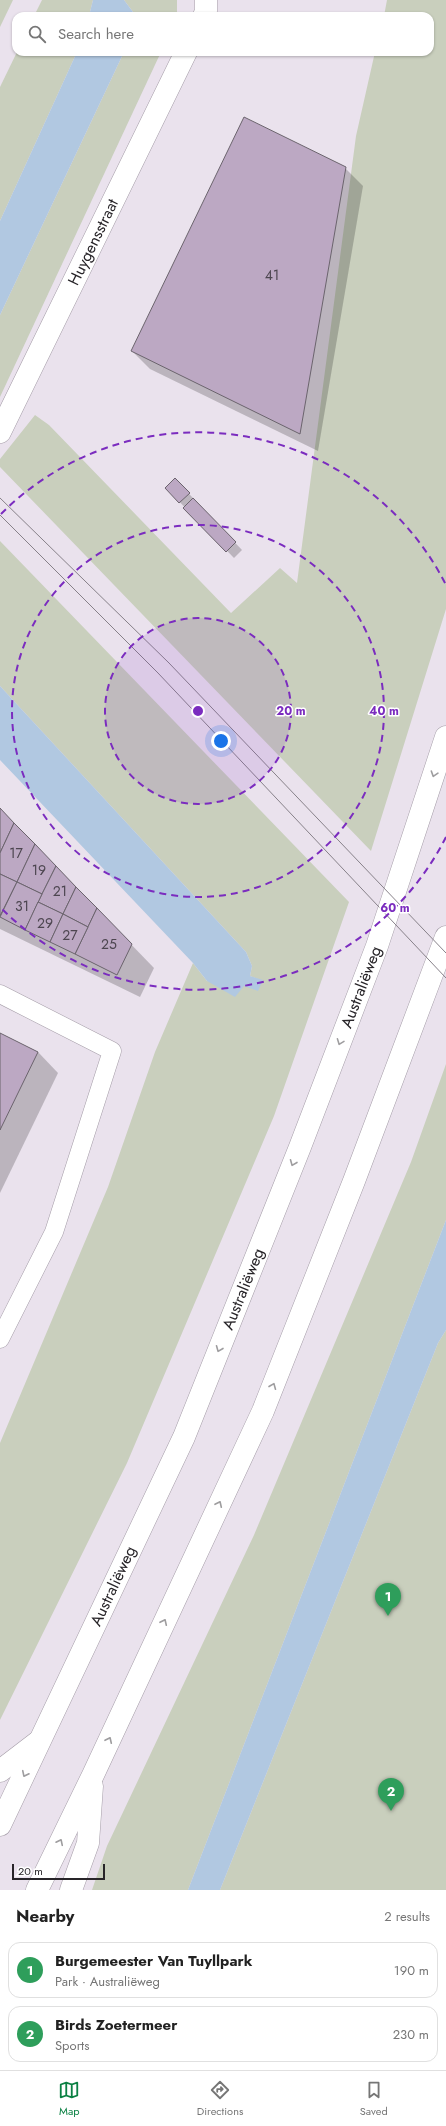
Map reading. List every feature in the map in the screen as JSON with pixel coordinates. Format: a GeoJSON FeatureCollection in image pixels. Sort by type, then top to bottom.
{"type":"FeatureCollection","features":[{"type":"Feature","properties":{"kind":"main road"},"geometry":{"type":"LineString","coordinates":[[206,0],[206,12]]}},
{"type":"Feature","properties":{"kind":"main road","name":"Huygensstraat"},"geometry":{"type":"LineString","coordinates":[[0,432],[184,56]]}},
{"type":"Feature","properties":{"kind":"main road","name":"Australiëweg"},"geometry":{"type":"LineString","coordinates":[[0,1825],[42,1739],[190,1422],[300,1147],[374,954],[446,737]]}},
{"type":"Feature","properties":{"kind":"main road"},"geometry":{"type":"LineString","coordinates":[[37,1890],[93,1775],[263,1411],[354,1181],[446,937]]}},
{"type":"Feature","properties":{"kind":"main road"},"geometry":{"type":"LineString","coordinates":[[0,1771],[42,1739]]}},
{"type":"Feature","properties":{"kind":"main road"},"geometry":{"type":"LineString","coordinates":[[71,1890],[88,1843],[93,1775]]}},
{"type":"Feature","properties":{"kind":"lane"},"geometry":{"type":"LineString","coordinates":[[0,994],[112,1051],[54,1232],[0,1339]]}},
{"type":"Feature","properties":{"kind":"green space"},"geometry":{"type":"Polygon","coordinates":[[[0,0],[13,0],[0,27],[0,0]]]}},
{"type":"Feature","properties":{"kind":"green space"},"geometry":{"type":"Polygon","coordinates":[[[42,0],[93,0],[90,12],[36,12],[42,0]]]}},
{"type":"Feature","properties":{"kind":"green space"},"geometry":{"type":"Polygon","coordinates":[[[124,0],[177,0],[177,12],[133,12],[124,0]]]}},
{"type":"Feature","properties":{"kind":"green space"},"geometry":{"type":"Polygon","coordinates":[[[387,0],[446,0],[446,609],[371,851],[0,467],[0,459],[35,415],[49,425],[231,613],[280,568],[297,583],[356,136],[374,56],[434,56],[434,12],[385,12],[387,0]]]}},
{"type":"Feature","properties":{"kind":"green space"},"geometry":{"type":"Polygon","coordinates":[[[15,56],[75,56],[0,221],[0,87],[15,56]]]}},
{"type":"Feature","properties":{"kind":"green space"},"geometry":{"type":"Polygon","coordinates":[[[122,56],[159,56],[0,397],[0,315],[122,56]]]}},
{"type":"Feature","properties":{"kind":"green space"},"geometry":{"type":"Polygon","coordinates":[[[0,541],[349,902],[274,1116],[127,1463],[0,1720],[0,1443],[108,1187],[155,1052],[193,963],[207,981],[244,986],[263,981],[250,976],[252,966],[246,952],[0,686],[0,541]]]}},
{"type":"Feature","properties":{"kind":"green space"},"geometry":{"type":"Polygon","coordinates":[[[446,1064],[446,1220],[188,1890],[92,1890],[107,1846],[254,1535],[411,1162],[446,1064]]]}},
{"type":"Feature","properties":{"kind":"green space"},"geometry":{"type":"Polygon","coordinates":[[[446,1330],[446,1890],[220,1890],[438,1343],[446,1330]]]}},
{"type":"Feature","properties":{"kind":"water"},"geometry":{"type":"Polygon","coordinates":[[[93,0],[124,0],[133,12],[90,12],[93,0]]]}},
{"type":"Feature","properties":{"kind":"water"},"geometry":{"type":"Polygon","coordinates":[[[75,56],[122,56],[0,315],[0,221],[75,56]]]}},
{"type":"Feature","properties":{"kind":"water"},"geometry":{"type":"Polygon","coordinates":[[[0,686],[246,952],[252,966],[250,976],[263,980],[258,991],[244,986],[235,997],[207,981],[193,963],[0,760],[0,686]]]}},
{"type":"Feature","properties":{"kind":"water"},"geometry":{"type":"Polygon","coordinates":[[[446,1220],[446,1330],[438,1343],[220,1890],[188,1890],[446,1220]]]}},
{"type":"Feature","properties":{"kind":"building"},"geometry":{"type":"Polygon","coordinates":[[[244,117],[346,167],[300,434],[131,351],[244,117]]]}},
{"type":"Feature","properties":{"kind":"building"},"geometry":{"type":"Polygon","coordinates":[[[175,478],[190,493],[179,503],[165,488],[175,478]]]}},
{"type":"Feature","properties":{"kind":"building"},"geometry":{"type":"Polygon","coordinates":[[[193,498],[236,542],[226,552],[183,508],[193,498]]]}},
{"type":"Feature","properties":{"kind":"building"},"geometry":{"type":"Polygon","coordinates":[[[0,808],[14,823],[0,853],[0,808]]]}},
{"type":"Feature","properties":{"kind":"building"},"geometry":{"type":"Polygon","coordinates":[[[14,823],[35,844],[17,882],[0,874],[0,853],[14,823]]]}},
{"type":"Feature","properties":{"kind":"building"},"geometry":{"type":"Polygon","coordinates":[[[35,844],[56,866],[42,894],[17,882],[35,844]]]}},
{"type":"Feature","properties":{"kind":"building"},"geometry":{"type":"Polygon","coordinates":[[[56,866],[76,887],[63,914],[38,902],[56,866]]]}},
{"type":"Feature","properties":{"kind":"building"},"geometry":{"type":"Polygon","coordinates":[[[0,874],[17,882],[0,916],[0,874]]]}},
{"type":"Feature","properties":{"kind":"building"},"geometry":{"type":"Polygon","coordinates":[[[17,882],[42,894],[25,930],[0,917],[17,882]]]}},
{"type":"Feature","properties":{"kind":"building"},"geometry":{"type":"Polygon","coordinates":[[[76,887],[97,908],[88,927],[63,914],[76,887]]]}},
{"type":"Feature","properties":{"kind":"building"},"geometry":{"type":"Polygon","coordinates":[[[38,902],[63,914],[50,942],[25,930],[38,902]]]}},
{"type":"Feature","properties":{"kind":"building"},"geometry":{"type":"Polygon","coordinates":[[[97,908],[132,944],[117,975],[75,954],[97,908]]]}},
{"type":"Feature","properties":{"kind":"building"},"geometry":{"type":"Polygon","coordinates":[[[63,914],[88,927],[75,954],[50,942],[63,914]]]}},
{"type":"Feature","properties":{"kind":"building"},"geometry":{"type":"Polygon","coordinates":[[[0,1033],[38,1052],[0,1130],[0,1033]]]}},
{"type":"Feature","properties":{"kind":"tram line"},"geometry":{"type":"LineString","coordinates":[[0,498],[169,663],[446,953]]}},
{"type":"Feature","properties":{"kind":"tram line"},"geometry":{"type":"LineString","coordinates":[[0,515],[158,673],[446,978]]}},
{"type":"Feature","properties":{"kind":"place","name":"Burgemeester Van Tuyllpark"},"geometry":{"type":"Point","coordinates":[388,1616]}},
{"type":"Feature","properties":{"kind":"place","name":"Birds Zoetermeer"},"geometry":{"type":"Point","coordinates":[391,1811]}}]}
